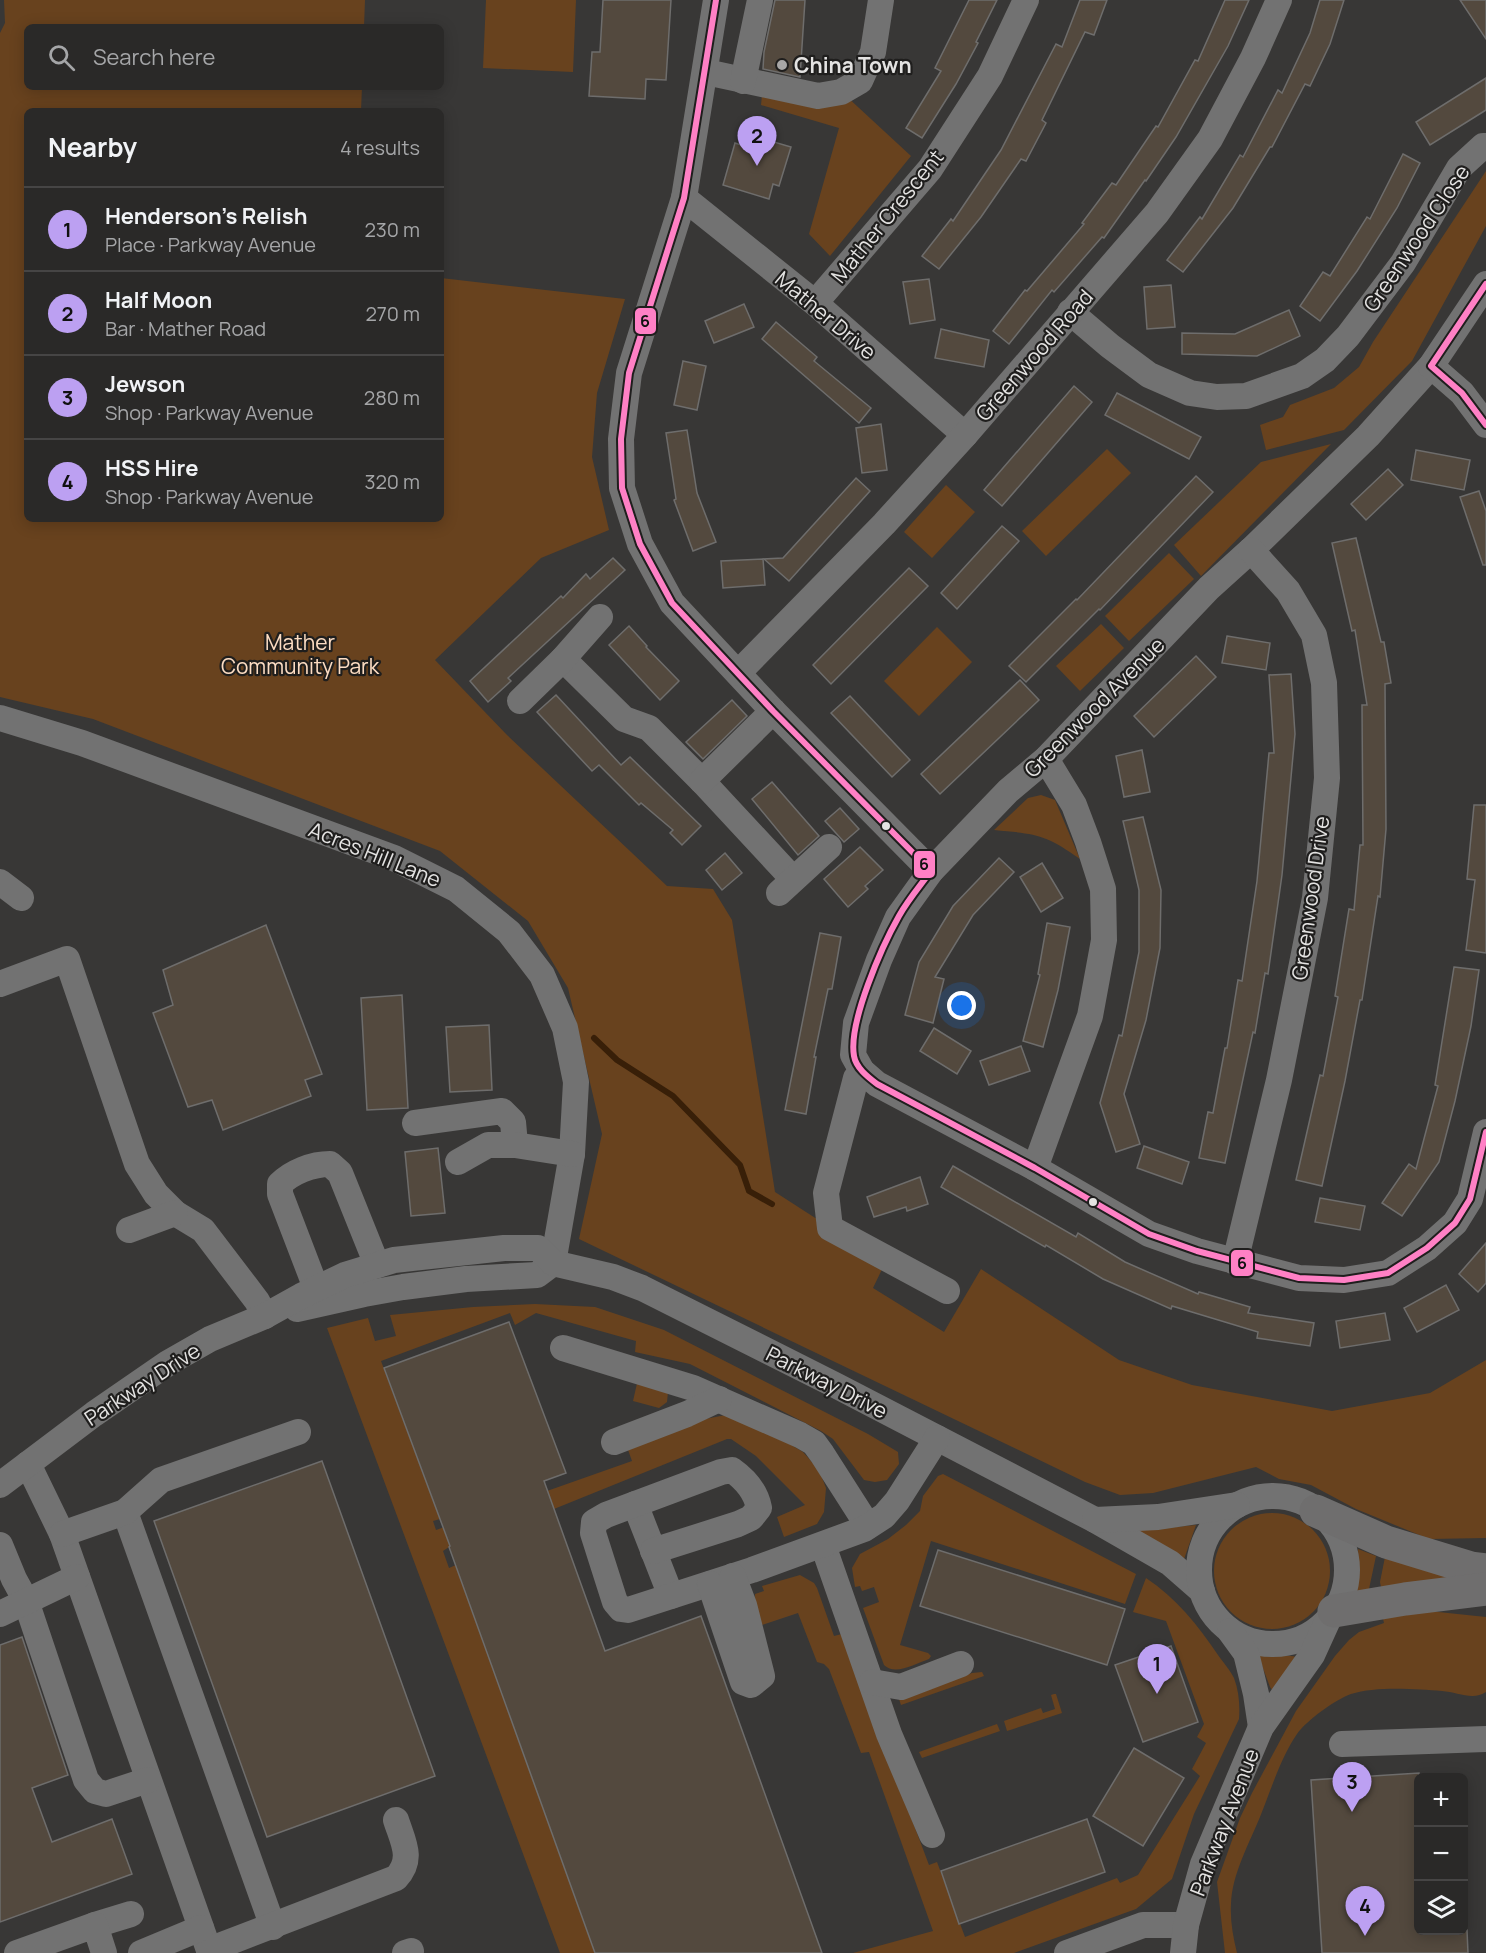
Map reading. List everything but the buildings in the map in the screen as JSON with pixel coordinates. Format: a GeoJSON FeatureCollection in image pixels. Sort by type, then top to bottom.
{"type":"FeatureCollection","features":[{"type":"Feature","properties":{"kind":"highway"},"geometry":{"type":"LineString","coordinates":[[1316,1511],[1386,1542],[1471,1568],[1486,1570]]}},
{"type":"Feature","properties":{"kind":"highway"},"geometry":{"type":"LineString","coordinates":[[1431,1556],[1486,1551]]}},
{"type":"Feature","properties":{"kind":"highway"},"geometry":{"type":"LineString","coordinates":[[1331,1615],[1405,1599],[1486,1589]]}},
{"type":"Feature","properties":{"kind":"highway"},"geometry":{"type":"LineString","coordinates":[[1405,1599],[1422,1605],[1486,1609]]}},
{"type":"Feature","properties":{"kind":"street"},"geometry":{"type":"LineString","coordinates":[[716,0],[684,198],[629,373],[621,439],[622,488],[640,544],[672,603],[773,711],[930,871]]}},
{"type":"Feature","properties":{"kind":"street"},"geometry":{"type":"LineString","coordinates":[[743,81],[760,0]]}},
{"type":"Feature","properties":{"kind":"street"},"geometry":{"type":"LineString","coordinates":[[706,72],[818,96],[841,92],[860,81],[873,52],[881,0]]}},
{"type":"Feature","properties":{"kind":"street","name":"Mather Crescent"},"geometry":{"type":"LineString","coordinates":[[815,303],[930,168],[990,76],[1026,0]]}},
{"type":"Feature","properties":{"kind":"street","name":"Greenwood Road"},"geometry":{"type":"LineString","coordinates":[[738,673],[884,524],[1157,213],[1210,139],[1253,58],[1279,0]]}},
{"type":"Feature","properties":{"kind":"street","name":"Greenwood Close"},"geometry":{"type":"LineString","coordinates":[[1070,312],[1149,375],[1190,393],[1216,397],[1246,396],[1302,376],[1325,360],[1348,336],[1403,263],[1459,168],[1483,146],[1486,146]]}},
{"type":"Feature","properties":{"kind":"street","name":"Mather Drive"},"geometry":{"type":"LineString","coordinates":[[684,198],[815,303],[964,435]]}},
{"type":"Feature","properties":{"kind":"street","name":"Greenwood Avenue"},"geometry":{"type":"LineString","coordinates":[[861,1071],[853,1055],[856,1023],[879,960],[898,917],[930,871],[1008,791],[1046,759],[1209,588],[1368,436],[1431,366],[1486,284]]}},
{"type":"Feature","properties":{"kind":"street"},"geometry":{"type":"LineString","coordinates":[[1431,366],[1462,393],[1486,425]]}},
{"type":"Feature","properties":{"kind":"street","name":"Greenwood Drive"},"geometry":{"type":"LineString","coordinates":[[1235,1262],[1280,1080],[1315,898],[1327,778],[1324,683],[1314,635],[1288,591],[1251,550]]}},
{"type":"Feature","properties":{"kind":"street"},"geometry":{"type":"LineString","coordinates":[[520,701],[563,659],[600,617]]}},
{"type":"Feature","properties":{"kind":"street"},"geometry":{"type":"LineString","coordinates":[[563,659],[624,719],[649,728],[702,780],[786,886],[829,847]]}},
{"type":"Feature","properties":{"kind":"street"},"geometry":{"type":"LineString","coordinates":[[702,780],[773,711]]}},
{"type":"Feature","properties":{"kind":"street","name":"Acres Hill Lane"},"geometry":{"type":"LineString","coordinates":[[0,718],[82,743],[384,854],[456,889],[509,932],[542,975],[565,1028],[576,1082],[572,1154],[553,1263]]}},
{"type":"Feature","properties":{"kind":"street"},"geometry":{"type":"LineString","coordinates":[[1035,1168],[1090,1016],[1104,940],[1103,889],[1088,842],[1074,806],[1046,759]]}},
{"type":"Feature","properties":{"kind":"street"},"geometry":{"type":"LineString","coordinates":[[0,882],[21,898],[0,906]]}},
{"type":"Feature","properties":{"kind":"street"},"geometry":{"type":"LineString","coordinates":[[0,984],[67,959],[137,1164],[156,1194],[175,1214],[203,1230],[258,1301],[265,1316]]}},
{"type":"Feature","properties":{"kind":"street"},"geometry":{"type":"LineString","coordinates":[[947,1291],[830,1228],[826,1192],[856,1078],[861,1071],[877,1084],[1035,1168],[1149,1234],[1197,1251],[1299,1278],[1344,1280],[1388,1272],[1427,1248],[1455,1222],[1470,1198],[1486,1132]]}},
{"type":"Feature","properties":{"kind":"street"},"geometry":{"type":"LineString","coordinates":[[415,1123],[502,1112],[513,1122],[515,1145]]}},
{"type":"Feature","properties":{"kind":"street"},"geometry":{"type":"LineString","coordinates":[[458,1162],[488,1145],[515,1145],[572,1154]]}},
{"type":"Feature","properties":{"kind":"street"},"geometry":{"type":"LineString","coordinates":[[316,1288],[280,1194],[280,1184],[288,1177],[318,1164],[330,1164],[340,1173],[377,1265]]}},
{"type":"Feature","properties":{"kind":"street"},"geometry":{"type":"LineString","coordinates":[[129,1230],[175,1214]]}},
{"type":"Feature","properties":{"kind":"street","name":"Parkway Drive"},"geometry":{"type":"LineString","coordinates":[[0,1485],[94,1414],[168,1363],[210,1339],[265,1316],[345,1275],[394,1260],[448,1253],[538,1248],[553,1263],[614,1276],[642,1288],[937,1438],[1095,1520],[1170,1563],[1202,1591]]}},
{"type":"Feature","properties":{"kind":"street","name":"Parkway Drive"},"geometry":{"type":"LineString","coordinates":[[265,1316],[403,1287],[466,1279],[537,1275],[553,1263]]}},
{"type":"Feature","properties":{"kind":"street"},"geometry":{"type":"LineString","coordinates":[[563,1348],[693,1388],[814,1443],[868,1526]]}},
{"type":"Feature","properties":{"kind":"street"},"geometry":{"type":"LineString","coordinates":[[614,1442],[687,1414],[719,1398]]}},
{"type":"Feature","properties":{"kind":"street"},"geometry":{"type":"LineString","coordinates":[[62,1534],[125,1512],[161,1480],[298,1432]]}},
{"type":"Feature","properties":{"kind":"street"},"geometry":{"type":"LineString","coordinates":[[653,1551],[752,1518],[759,1508],[756,1495],[741,1476],[732,1470],[635,1504],[594,1522],[593,1533],[615,1602],[621,1609],[628,1610],[722,1580],[823,1545],[868,1526],[884,1516],[897,1501],[937,1438]]}},
{"type":"Feature","properties":{"kind":"street"},"geometry":{"type":"LineString","coordinates":[[28,1464],[62,1534],[206,1944]]}},
{"type":"Feature","properties":{"kind":"street"},"geometry":{"type":"LineString","coordinates":[[1095,1520],[1158,1517],[1239,1504],[1264,1497],[1286,1498],[1316,1511],[1334,1529],[1345,1553],[1347,1572],[1344,1591],[1331,1615],[1314,1632],[1296,1641],[1268,1645],[1249,1640],[1230,1631],[1211,1612],[1202,1591],[1199,1562],[1204,1543],[1221,1517],[1239,1504]]}},
{"type":"Feature","properties":{"kind":"street"},"geometry":{"type":"LineString","coordinates":[[635,1504],[671,1596]]}},
{"type":"Feature","properties":{"kind":"street"},"geometry":{"type":"LineString","coordinates":[[125,1512],[273,1927]]}},
{"type":"Feature","properties":{"kind":"street"},"geometry":{"type":"LineString","coordinates":[[0,1545],[26,1601],[86,1779],[95,1791],[106,1794],[148,1780]]}},
{"type":"Feature","properties":{"kind":"street"},"geometry":{"type":"LineString","coordinates":[[823,1545],[890,1734],[932,1836]]}},
{"type":"Feature","properties":{"kind":"street"},"geometry":{"type":"LineString","coordinates":[[0,1614],[77,1577]]}},
{"type":"Feature","properties":{"kind":"street","name":"Parkway Avenue"},"geometry":{"type":"LineString","coordinates":[[1183,1953],[1186,1924],[1207,1852],[1261,1727],[1312,1655],[1331,1615]]}},
{"type":"Feature","properties":{"kind":"street","name":"Parkway Avenue"},"geometry":{"type":"LineString","coordinates":[[1230,1631],[1245,1653],[1256,1694],[1261,1727]]}},
{"type":"Feature","properties":{"kind":"street"},"geometry":{"type":"LineString","coordinates":[[890,1734],[888,1706],[890,1694],[901,1687],[961,1664]]}},
{"type":"Feature","properties":{"kind":"street"},"geometry":{"type":"LineString","coordinates":[[872,1682],[901,1687]]}},
{"type":"Feature","properties":{"kind":"street"},"geometry":{"type":"LineString","coordinates":[[1342,1744],[1486,1739]]}},
{"type":"Feature","properties":{"kind":"street"},"geometry":{"type":"LineString","coordinates":[[141,1953],[206,1944],[273,1927],[396,1878],[405,1869],[406,1851],[396,1820]]}},
{"type":"Feature","properties":{"kind":"street"},"geometry":{"type":"LineString","coordinates":[[17,1953],[130,1914]]}},
{"type":"Feature","properties":{"kind":"street"},"geometry":{"type":"LineString","coordinates":[[1068,1953],[1143,1925],[1186,1924]]}},
{"type":"Feature","properties":{"kind":"street"},"geometry":{"type":"LineString","coordinates":[[95,1925],[104,1953]]}},
{"type":"Feature","properties":{"kind":"green space","name":"Mather Community Park"},"geometry":{"type":"Polygon","coordinates":[[[4,0],[365,0],[364,24],[24,24],[24,90],[362,90],[361,108],[24,108],[24,522],[444,522],[444,278],[625,299],[597,393],[592,457],[609,530],[541,558],[435,660],[507,735],[667,886],[713,889],[732,920],[775,1192],[885,1263],[873,1288],[944,1332],[981,1269],[1119,1360],[1192,1385],[1332,1411],[1430,1393],[1486,1360],[1486,1538],[1429,1539],[1356,1509],[1311,1485],[1279,1479],[1256,1467],[1153,1493],[1120,1495],[1085,1482],[579,1239],[602,1134],[568,988],[528,921],[440,851],[93,719],[0,697],[0,33],[5,23],[4,0]]]}},
{"type":"Feature","properties":{"kind":"green space"},"geometry":{"type":"Polygon","coordinates":[[[486,0],[576,0],[573,72],[483,68],[486,0]]]}},
{"type":"Feature","properties":{"kind":"green space"},"geometry":{"type":"Polygon","coordinates":[[[762,95],[845,95],[911,156],[830,256],[809,234],[839,128],[761,105],[762,95]]]}},
{"type":"Feature","properties":{"kind":"green space"},"geometry":{"type":"Polygon","coordinates":[[[1486,171],[1486,226],[1412,361],[1344,430],[1266,450],[1260,425],[1283,417],[1290,405],[1334,388],[1359,367],[1373,342],[1486,171]]]}},
{"type":"Feature","properties":{"kind":"green space"},"geometry":{"type":"Polygon","coordinates":[[[1331,444],[1201,576],[1174,545],[1261,462],[1331,444]]]}},
{"type":"Feature","properties":{"kind":"green space"},"geometry":{"type":"Polygon","coordinates":[[[1107,449],[1131,473],[1046,556],[1022,531],[1107,449]]]}},
{"type":"Feature","properties":{"kind":"green space"},"geometry":{"type":"Polygon","coordinates":[[[946,485],[975,512],[932,558],[904,532],[946,485]]]}},
{"type":"Feature","properties":{"kind":"green space"},"geometry":{"type":"Polygon","coordinates":[[[1169,553],[1194,579],[1129,641],[1105,616],[1169,553]]]}},
{"type":"Feature","properties":{"kind":"green space"},"geometry":{"type":"Polygon","coordinates":[[[1101,624],[1124,648],[1080,691],[1056,666],[1101,624]]]}},
{"type":"Feature","properties":{"kind":"green space"},"geometry":{"type":"Polygon","coordinates":[[[937,627],[972,662],[919,716],[884,681],[937,627]]]}},
{"type":"Feature","properties":{"kind":"green space"},"geometry":{"type":"Polygon","coordinates":[[[1041,795],[1055,800],[1080,859],[1049,840],[1021,833],[994,830],[1028,798],[1041,795]]]}},
{"type":"Feature","properties":{"kind":"green space"},"geometry":{"type":"Polygon","coordinates":[[[535,1304],[595,1307],[664,1330],[868,1434],[898,1452],[899,1464],[887,1480],[875,1482],[864,1480],[833,1439],[821,1431],[690,1364],[635,1352],[636,1341],[536,1313],[515,1325],[510,1313],[381,1361],[440,1519],[433,1521],[436,1530],[632,1461],[627,1447],[705,1419],[731,1414],[745,1417],[803,1452],[819,1470],[826,1488],[824,1512],[817,1524],[784,1537],[777,1517],[805,1505],[756,1456],[731,1439],[727,1439],[443,1551],[449,1568],[456,1565],[595,1953],[560,1953],[327,1328],[368,1318],[375,1341],[396,1336],[390,1315],[535,1304]]]}},
{"type":"Feature","properties":{"kind":"green space"},"geometry":{"type":"Polygon","coordinates":[[[638,1379],[668,1392],[667,1402],[659,1408],[633,1401],[638,1379]]]}},
{"type":"Feature","properties":{"kind":"green space"},"geometry":{"type":"Polygon","coordinates":[[[943,1474],[1136,1574],[1125,1604],[931,1541],[900,1645],[928,1653],[931,1656],[912,1666],[899,1669],[884,1665],[863,1608],[879,1602],[874,1587],[862,1591],[860,1586],[855,1587],[852,1568],[860,1554],[888,1539],[920,1511],[923,1496],[938,1476],[943,1474]]]}},
{"type":"Feature","properties":{"kind":"green space"},"geometry":{"type":"Polygon","coordinates":[[[1272,1513],[1294,1517],[1313,1530],[1326,1549],[1330,1571],[1326,1593],[1313,1612],[1294,1625],[1272,1629],[1250,1625],[1231,1612],[1218,1593],[1214,1571],[1218,1549],[1231,1530],[1250,1517],[1272,1513]]]}},
{"type":"Feature","properties":{"kind":"green space"},"geometry":{"type":"Polygon","coordinates":[[[1196,1525],[1183,1562],[1128,1529],[1155,1529],[1196,1525]]]}},
{"type":"Feature","properties":{"kind":"green space"},"geometry":{"type":"Polygon","coordinates":[[[1358,1549],[1376,1556],[1369,1589],[1356,1593],[1359,1579],[1358,1549]]]}},
{"type":"Feature","properties":{"kind":"green space"},"geometry":{"type":"Polygon","coordinates":[[[1385,1557],[1470,1577],[1381,1587],[1385,1557]]]}},
{"type":"Feature","properties":{"kind":"green space"},"geometry":{"type":"Polygon","coordinates":[[[800,1575],[814,1583],[817,1588],[834,1636],[842,1634],[929,1865],[937,1862],[965,1937],[1117,1878],[1120,1883],[1138,1875],[1200,1776],[1192,1769],[1206,1743],[1197,1737],[1204,1724],[1166,1621],[1133,1612],[1146,1578],[1157,1586],[1177,1603],[1228,1669],[1236,1683],[1239,1704],[1239,1719],[1194,1814],[1172,1879],[1136,1909],[1014,1953],[853,1953],[933,1931],[869,1752],[861,1753],[829,1669],[817,1662],[798,1613],[756,1627],[755,1594],[764,1591],[762,1586],[800,1575]]]}},
{"type":"Feature","properties":{"kind":"green space"},"geometry":{"type":"Polygon","coordinates":[[[1410,1609],[1486,1617],[1486,1692],[1470,1696],[1442,1691],[1408,1689],[1361,1691],[1344,1697],[1330,1706],[1314,1717],[1297,1734],[1281,1764],[1234,1882],[1231,1910],[1237,1953],[1225,1953],[1217,1882],[1240,1818],[1296,1711],[1349,1640],[1359,1632],[1384,1623],[1381,1610],[1410,1609]]]}},
{"type":"Feature","properties":{"kind":"green space"},"geometry":{"type":"Polygon","coordinates":[[[1258,1655],[1296,1657],[1275,1694],[1270,1687],[1258,1655]]]}},
{"type":"Feature","properties":{"kind":"green space"},"geometry":{"type":"Polygon","coordinates":[[[982,1672],[984,1676],[901,1705],[899,1699],[972,1673],[982,1672]]]}},
{"type":"Feature","properties":{"kind":"green space"},"geometry":{"type":"Polygon","coordinates":[[[1056,1694],[1062,1713],[1007,1731],[1004,1721],[1041,1708],[1043,1713],[1055,1709],[1051,1695],[1056,1694]]]}},
{"type":"Feature","properties":{"kind":"green space"},"geometry":{"type":"Polygon","coordinates":[[[997,1724],[1000,1731],[922,1758],[919,1752],[997,1724]]]}},
{"type":"Feature","properties":{"kind":"waterway"},"geometry":{"type":"LineString","coordinates":[[594,1038],[617,1060],[673,1096],[740,1165],[749,1191],[772,1204]]}},
{"type":"Feature","properties":{"kind":"transit line","name":"6"},"geometry":{"type":"LineString","coordinates":[[716,0],[684,198],[629,373],[621,439],[622,488],[640,544],[672,603],[773,711],[931,871],[899,916],[868,985],[856,1024],[854,1056],[857,1064],[877,1084],[1035,1168],[1149,1234],[1197,1251],[1299,1278],[1344,1280],[1388,1273],[1427,1248],[1455,1223],[1470,1199],[1486,1132]]}},
{"type":"Feature","properties":{"kind":"transit line","name":"6"},"geometry":{"type":"LineString","coordinates":[[1486,284],[1431,366],[1462,393],[1486,425]]}},
{"type":"Feature","properties":{"kind":"place","name":"China Town"},"geometry":{"type":"Point","coordinates":[782,65]}},
{"type":"Feature","properties":{"kind":"place","name":"Half Moon"},"geometry":{"type":"Point","coordinates":[757,166]}},
{"type":"Feature","properties":{"kind":"place","name":"Henderson's Relish"},"geometry":{"type":"Point","coordinates":[1157,1694]}},
{"type":"Feature","properties":{"kind":"place","name":"Jewson"},"geometry":{"type":"Point","coordinates":[1352,1812]}},
{"type":"Feature","properties":{"kind":"place","name":"HSS Hire"},"geometry":{"type":"Point","coordinates":[1365,1936]}}]}
